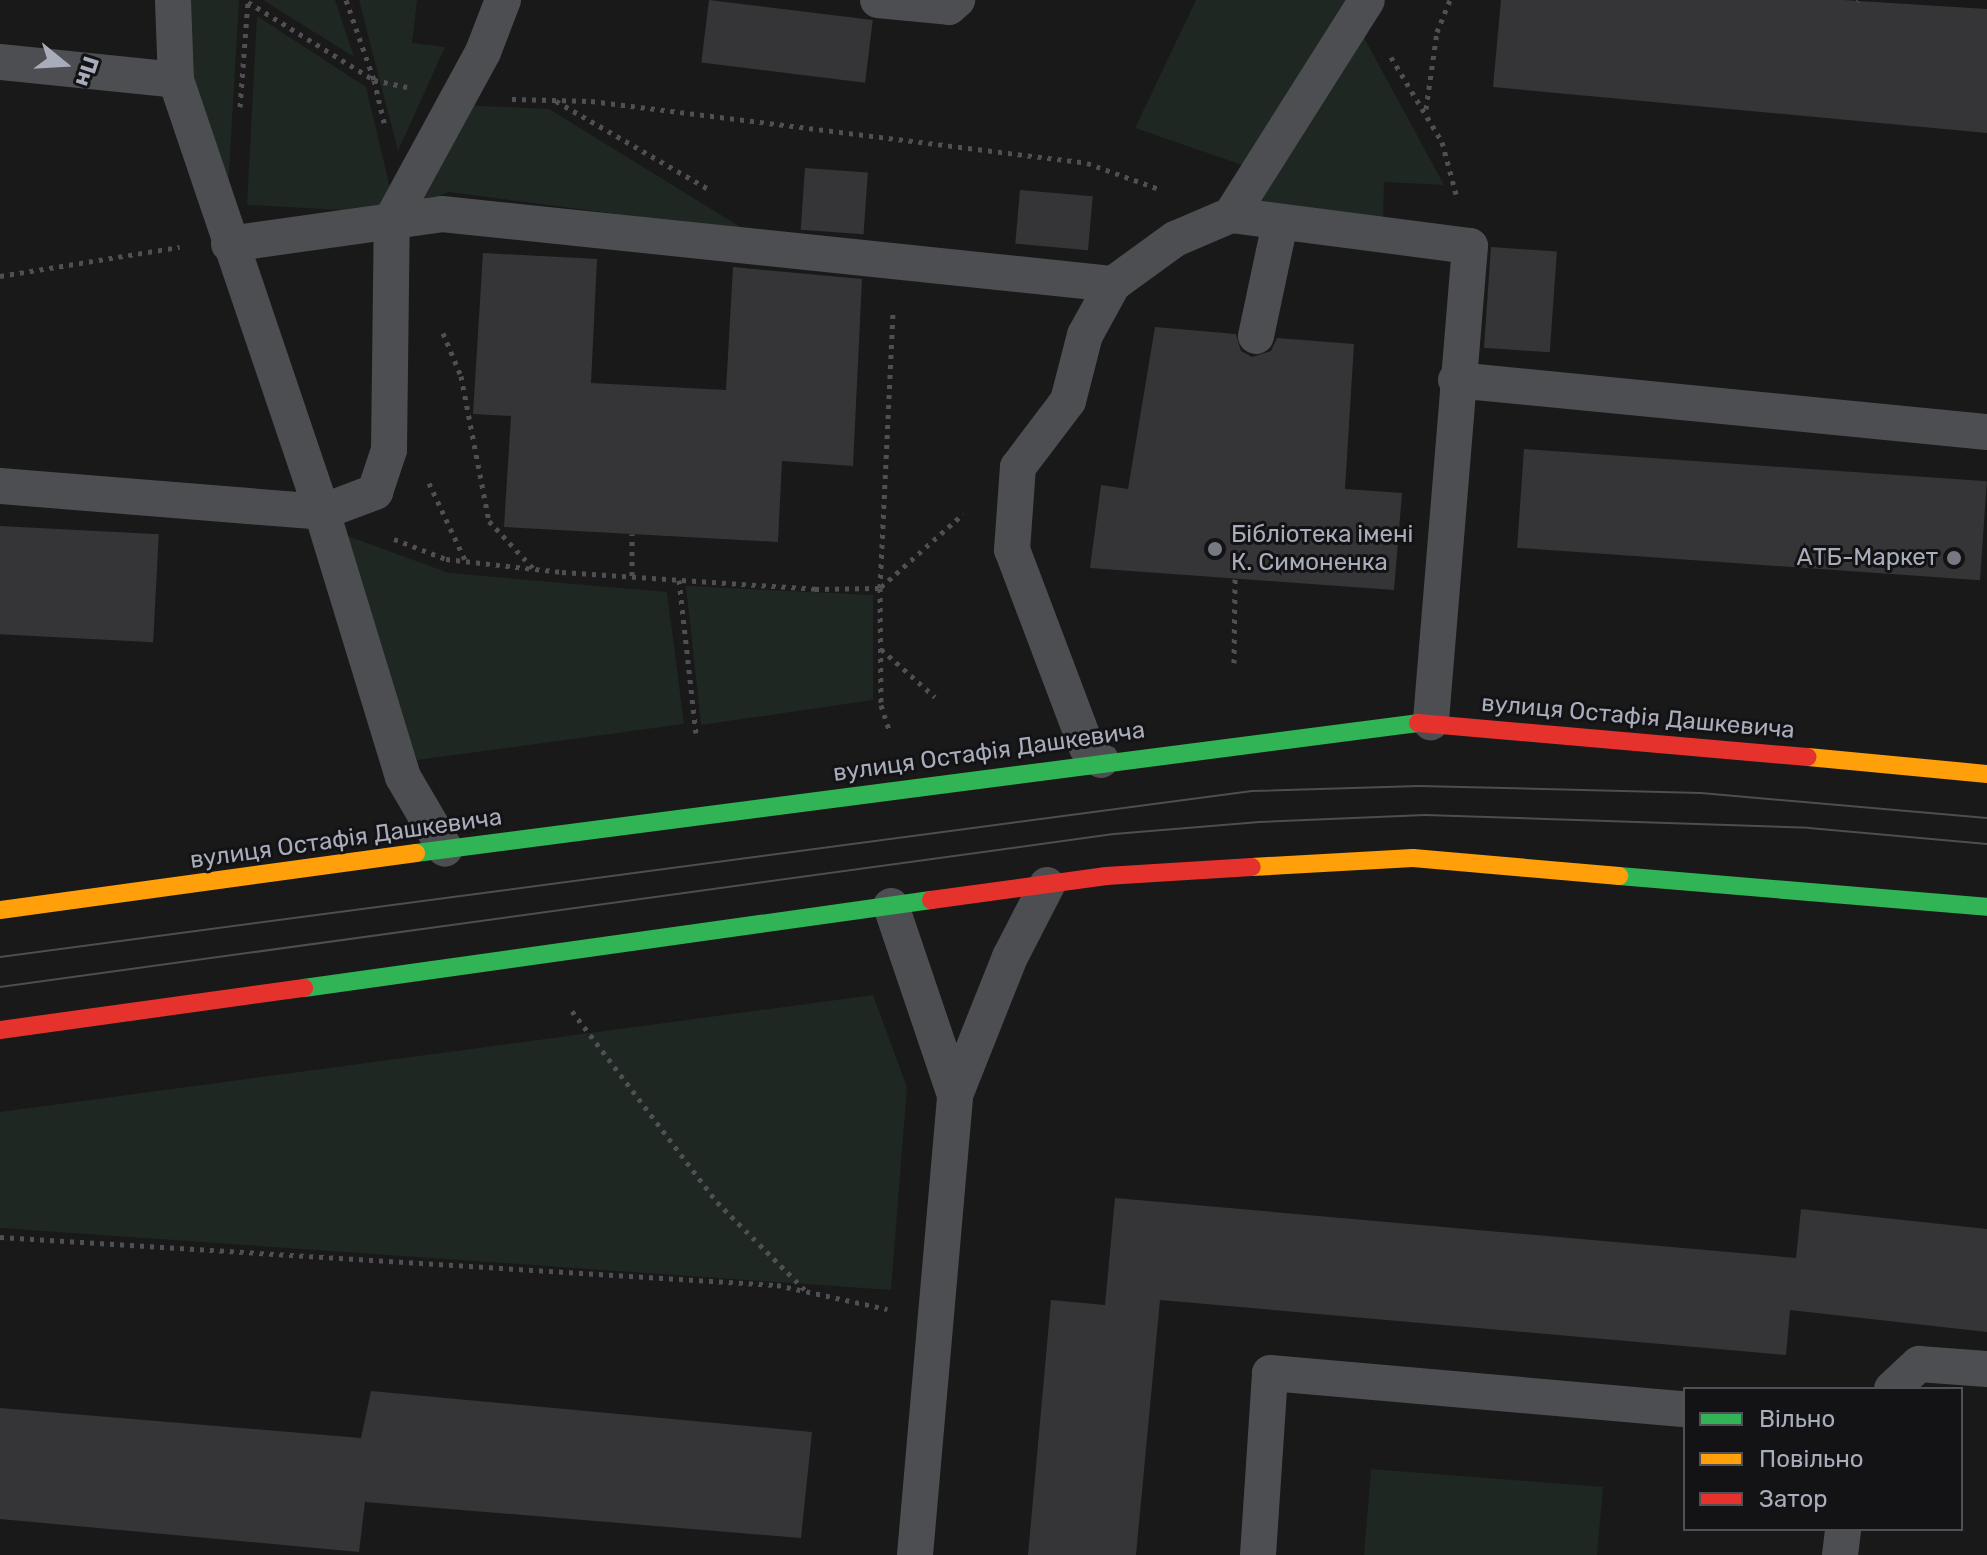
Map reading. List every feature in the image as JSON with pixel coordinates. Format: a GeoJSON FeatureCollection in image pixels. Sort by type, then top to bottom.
{"type":"FeatureCollection","features":[{"type":"Feature","properties":{"kind":"street","name":"вулиця Остафія Дашкевича"},"geometry":{"type":"LineString","coordinates":[[0,910],[1101,760],[1431,722],[1987,774]]}},
{"type":"Feature","properties":{"kind":"street"},"geometry":{"type":"LineString","coordinates":[[0,1030],[1047,885],[1413,858],[1987,907]]}},
{"type":"Feature","properties":{"kind":"lane"},"geometry":{"type":"LineString","coordinates":[[173,0],[176,80],[322,512],[403,777],[445,849]]}},
{"type":"Feature","properties":{"kind":"lane"},"geometry":{"type":"LineString","coordinates":[[0,486],[322,512],[375,492],[389,450],[392,219],[459,97],[503,0]]}},
{"type":"Feature","properties":{"kind":"lane"},"geometry":{"type":"LineString","coordinates":[[878,0],[949,7],[957,0]]}},
{"type":"Feature","properties":{"kind":"lane"},"geometry":{"type":"LineString","coordinates":[[1231,215],[1365,3]]}},
{"type":"Feature","properties":{"kind":"lane"},"geometry":{"type":"LineString","coordinates":[[0,62],[176,80]]}},
{"type":"Feature","properties":{"kind":"lane"},"geometry":{"type":"LineString","coordinates":[[229,244],[442,214],[895,266],[1113,284]]}},
{"type":"Feature","properties":{"kind":"lane"},"geometry":{"type":"LineString","coordinates":[[1101,760],[1087,748],[1012,550],[1018,467],[1068,401],[1085,335],[1113,284],[1175,239],[1231,215],[1470,246],[1456,380],[1431,722]]}},
{"type":"Feature","properties":{"kind":"lane"},"geometry":{"type":"LineString","coordinates":[[1256,336],[1280,223]]}},
{"type":"Feature","properties":{"kind":"lane"},"geometry":{"type":"LineString","coordinates":[[1456,380],[1987,432]]}},
{"type":"Feature","properties":{"kind":"lane"},"geometry":{"type":"LineString","coordinates":[[915,1555],[955,1095],[1010,957],[1047,885]]}},
{"type":"Feature","properties":{"kind":"lane"},"geometry":{"type":"LineString","coordinates":[[891,906],[955,1095]]}},
{"type":"Feature","properties":{"kind":"lane"},"geometry":{"type":"LineString","coordinates":[[1894,1387],[1919,1364],[1987,1369]]}},
{"type":"Feature","properties":{"kind":"lane"},"geometry":{"type":"LineString","coordinates":[[1258,1555],[1270,1373],[1683,1409]]}},
{"type":"Feature","properties":{"kind":"lane"},"geometry":{"type":"LineString","coordinates":[[1840,1555],[1843,1531]]}},
{"type":"Feature","properties":{"kind":"path"},"geometry":{"type":"LineString","coordinates":[[346,0],[374,80]]}},
{"type":"Feature","properties":{"kind":"path"},"geometry":{"type":"LineString","coordinates":[[1426,110],[1437,32],[1450,0]]}},
{"type":"Feature","properties":{"kind":"path"},"geometry":{"type":"LineString","coordinates":[[248,2],[374,80],[459,97],[555,100],[1087,163],[1231,215]]}},
{"type":"Feature","properties":{"kind":"path"},"geometry":{"type":"LineString","coordinates":[[1365,3],[1406,87],[1426,110],[1442,142],[1470,246]]}},
{"type":"Feature","properties":{"kind":"path"},"geometry":{"type":"LineString","coordinates":[[555,100],[718,195]]}},
{"type":"Feature","properties":{"kind":"path"},"geometry":{"type":"LineString","coordinates":[[0,276],[229,244]]}},
{"type":"Feature","properties":{"kind":"path"},"geometry":{"type":"LineString","coordinates":[[881,705],[880,588],[895,266]]}},
{"type":"Feature","properties":{"kind":"path"},"geometry":{"type":"LineString","coordinates":[[437,318],[461,376],[489,521],[534,568]]}},
{"type":"Feature","properties":{"kind":"path"},"geometry":{"type":"LineString","coordinates":[[389,450],[434,487],[466,561]]}},
{"type":"Feature","properties":{"kind":"path"},"geometry":{"type":"LineString","coordinates":[[322,512],[466,561],[679,580],[880,588],[1018,467]]}},
{"type":"Feature","properties":{"kind":"path"},"geometry":{"type":"LineString","coordinates":[[632,534],[632,576]]}},
{"type":"Feature","properties":{"kind":"path"},"geometry":{"type":"LineString","coordinates":[[1234,663],[1235,579]]}},
{"type":"Feature","properties":{"kind":"path"},"geometry":{"type":"LineString","coordinates":[[679,580],[696,733]]}},
{"type":"Feature","properties":{"kind":"path"},"geometry":{"type":"LineString","coordinates":[[881,648],[935,697]]}},
{"type":"Feature","properties":{"kind":"path"},"geometry":{"type":"LineString","coordinates":[[572,1011],[717,1202],[807,1291]]}},
{"type":"Feature","properties":{"kind":"path"},"geometry":{"type":"LineString","coordinates":[[0,1237],[807,1291],[936,1320]]}},
{"type":"Feature","properties":{"kind":"shaded area"},"geometry":{"type":"Polygon","coordinates":[[[182,0],[239,0],[228,189],[186,74],[182,0]]]}},
{"type":"Feature","properties":{"kind":"shaded area"},"geometry":{"type":"Polygon","coordinates":[[[263,0],[335,0],[354,57],[263,0]]]}},
{"type":"Feature","properties":{"kind":"shaded area"},"geometry":{"type":"Polygon","coordinates":[[[359,0],[417,0],[412,43],[445,47],[398,151],[359,0]]]}},
{"type":"Feature","properties":{"kind":"shaded area"},"geometry":{"type":"Polygon","coordinates":[[[1196,0],[1352,0],[1245,166],[1135,128],[1196,0]]]}},
{"type":"Feature","properties":{"kind":"shaded area"},"geometry":{"type":"Polygon","coordinates":[[[257,16],[366,87],[391,192],[378,212],[247,205],[257,16]]]}},
{"type":"Feature","properties":{"kind":"shaded area"},"geometry":{"type":"Polygon","coordinates":[[[1361,32],[1444,185],[1384,182],[1383,222],[1247,205],[1361,32]]]}},
{"type":"Feature","properties":{"kind":"shaded area"},"geometry":{"type":"Polygon","coordinates":[[[465,105],[549,109],[747,231],[449,192],[410,207],[465,105]]]}},
{"type":"Feature","properties":{"kind":"shaded area"},"geometry":{"type":"Polygon","coordinates":[[[345,535],[449,573],[667,592],[684,724],[417,760],[345,535]]]}},
{"type":"Feature","properties":{"kind":"shaded area"},"geometry":{"type":"Polygon","coordinates":[[[686,586],[873,595],[873,700],[701,725],[686,586]]]}},
{"type":"Feature","properties":{"kind":"shaded area"},"geometry":{"type":"Polygon","coordinates":[[[873,995],[907,1087],[891,1290],[0,1228],[0,1112],[873,995]]]}},
{"type":"Feature","properties":{"kind":"shaded area"},"geometry":{"type":"Polygon","coordinates":[[[1371,1469],[1603,1487],[1597,1555],[1364,1555],[1371,1469]]]}},
{"type":"Feature","properties":{"kind":"building"},"geometry":{"type":"Polygon","coordinates":[[[709,0],[873,20],[865,83],[701,63],[709,0]]]}},
{"type":"Feature","properties":{"kind":"building"},"geometry":{"type":"Polygon","coordinates":[[[1501,0],[1843,0],[1987,9],[1987,133],[1493,87],[1501,0]]]}},
{"type":"Feature","properties":{"kind":"building"},"geometry":{"type":"Polygon","coordinates":[[[805,168],[868,172],[864,234],[801,230],[805,168]]]}},
{"type":"Feature","properties":{"kind":"building"},"geometry":{"type":"Polygon","coordinates":[[[1020,190],[1093,196],[1088,250],[1015,244],[1020,190]]]}},
{"type":"Feature","properties":{"kind":"building"},"geometry":{"type":"Polygon","coordinates":[[[1491,247],[1557,252],[1550,352],[1484,348],[1491,247]]]}},
{"type":"Feature","properties":{"kind":"building"},"geometry":{"type":"Polygon","coordinates":[[[483,253],[597,259],[591,383],[726,390],[733,267],[862,279],[853,466],[782,461],[778,542],[504,527],[511,416],[473,414],[483,253]]]}},
{"type":"Feature","properties":{"kind":"building"},"geometry":{"type":"Polygon","coordinates":[[[1155,327],[1236,334],[1241,351],[1252,357],[1271,351],[1277,338],[1354,344],[1345,489],[1402,493],[1394,590],[1090,568],[1101,485],[1128,489],[1155,327]]]}},
{"type":"Feature","properties":{"kind":"building"},"geometry":{"type":"Polygon","coordinates":[[[1524,449],[1987,481],[1980,580],[1517,548],[1524,449]]]}},
{"type":"Feature","properties":{"kind":"building"},"geometry":{"type":"Polygon","coordinates":[[[0,526],[159,534],[153,642],[0,634],[0,526]]]}},
{"type":"Feature","properties":{"kind":"building"},"geometry":{"type":"Polygon","coordinates":[[[1115,1198],[1796,1258],[1801,1209],[1987,1229],[1987,1332],[1790,1310],[1786,1355],[1160,1300],[1136,1555],[1028,1555],[1051,1300],[1105,1305],[1115,1198]]]}},
{"type":"Feature","properties":{"kind":"building"},"geometry":{"type":"Polygon","coordinates":[[[371,1391],[812,1432],[801,1538],[365,1502],[359,1552],[0,1519],[0,1408],[361,1438],[371,1391]]]}},
{"type":"Feature","properties":{"kind":"tram line"},"geometry":{"type":"LineString","coordinates":[[0,957],[1252,791],[1419,786],[1701,793],[1987,818]]}},
{"type":"Feature","properties":{"kind":"tram line"},"geometry":{"type":"LineString","coordinates":[[0,987],[1114,834],[1260,822],[1425,815],[1809,828],[1987,844]]}},
{"type":"Feature","properties":{"kind":"traffic: fast"},"geometry":{"type":"LineString","coordinates":[[416,853],[1418,723]]}},
{"type":"Feature","properties":{"kind":"traffic: fast"},"geometry":{"type":"LineString","coordinates":[[1619,876],[1987,907]]}},
{"type":"Feature","properties":{"kind":"traffic: fast"},"geometry":{"type":"LineString","coordinates":[[304,988],[931,900]]}},
{"type":"Feature","properties":{"kind":"traffic: slow"},"geometry":{"type":"LineString","coordinates":[[1808,757],[1987,774]]}},
{"type":"Feature","properties":{"kind":"traffic: slow"},"geometry":{"type":"LineString","coordinates":[[0,910],[416,853]]}},
{"type":"Feature","properties":{"kind":"traffic: slow"},"geometry":{"type":"LineString","coordinates":[[1252,867],[1413,858],[1619,876]]}},
{"type":"Feature","properties":{"kind":"traffic: jam"},"geometry":{"type":"LineString","coordinates":[[1418,723],[1808,757]]}},
{"type":"Feature","properties":{"kind":"traffic: jam"},"geometry":{"type":"LineString","coordinates":[[931,900],[1106,876],[1252,867]]}},
{"type":"Feature","properties":{"kind":"traffic: jam"},"geometry":{"type":"LineString","coordinates":[[0,1030],[304,988]]}},
{"type":"Feature","properties":{"kind":"place","name":"Бібліотека імені К. Симоненка"},"geometry":{"type":"Point","coordinates":[1215,549]}},
{"type":"Feature","properties":{"kind":"place","name":"АТБ-Маркет"},"geometry":{"type":"Point","coordinates":[1954,558]}}]}
